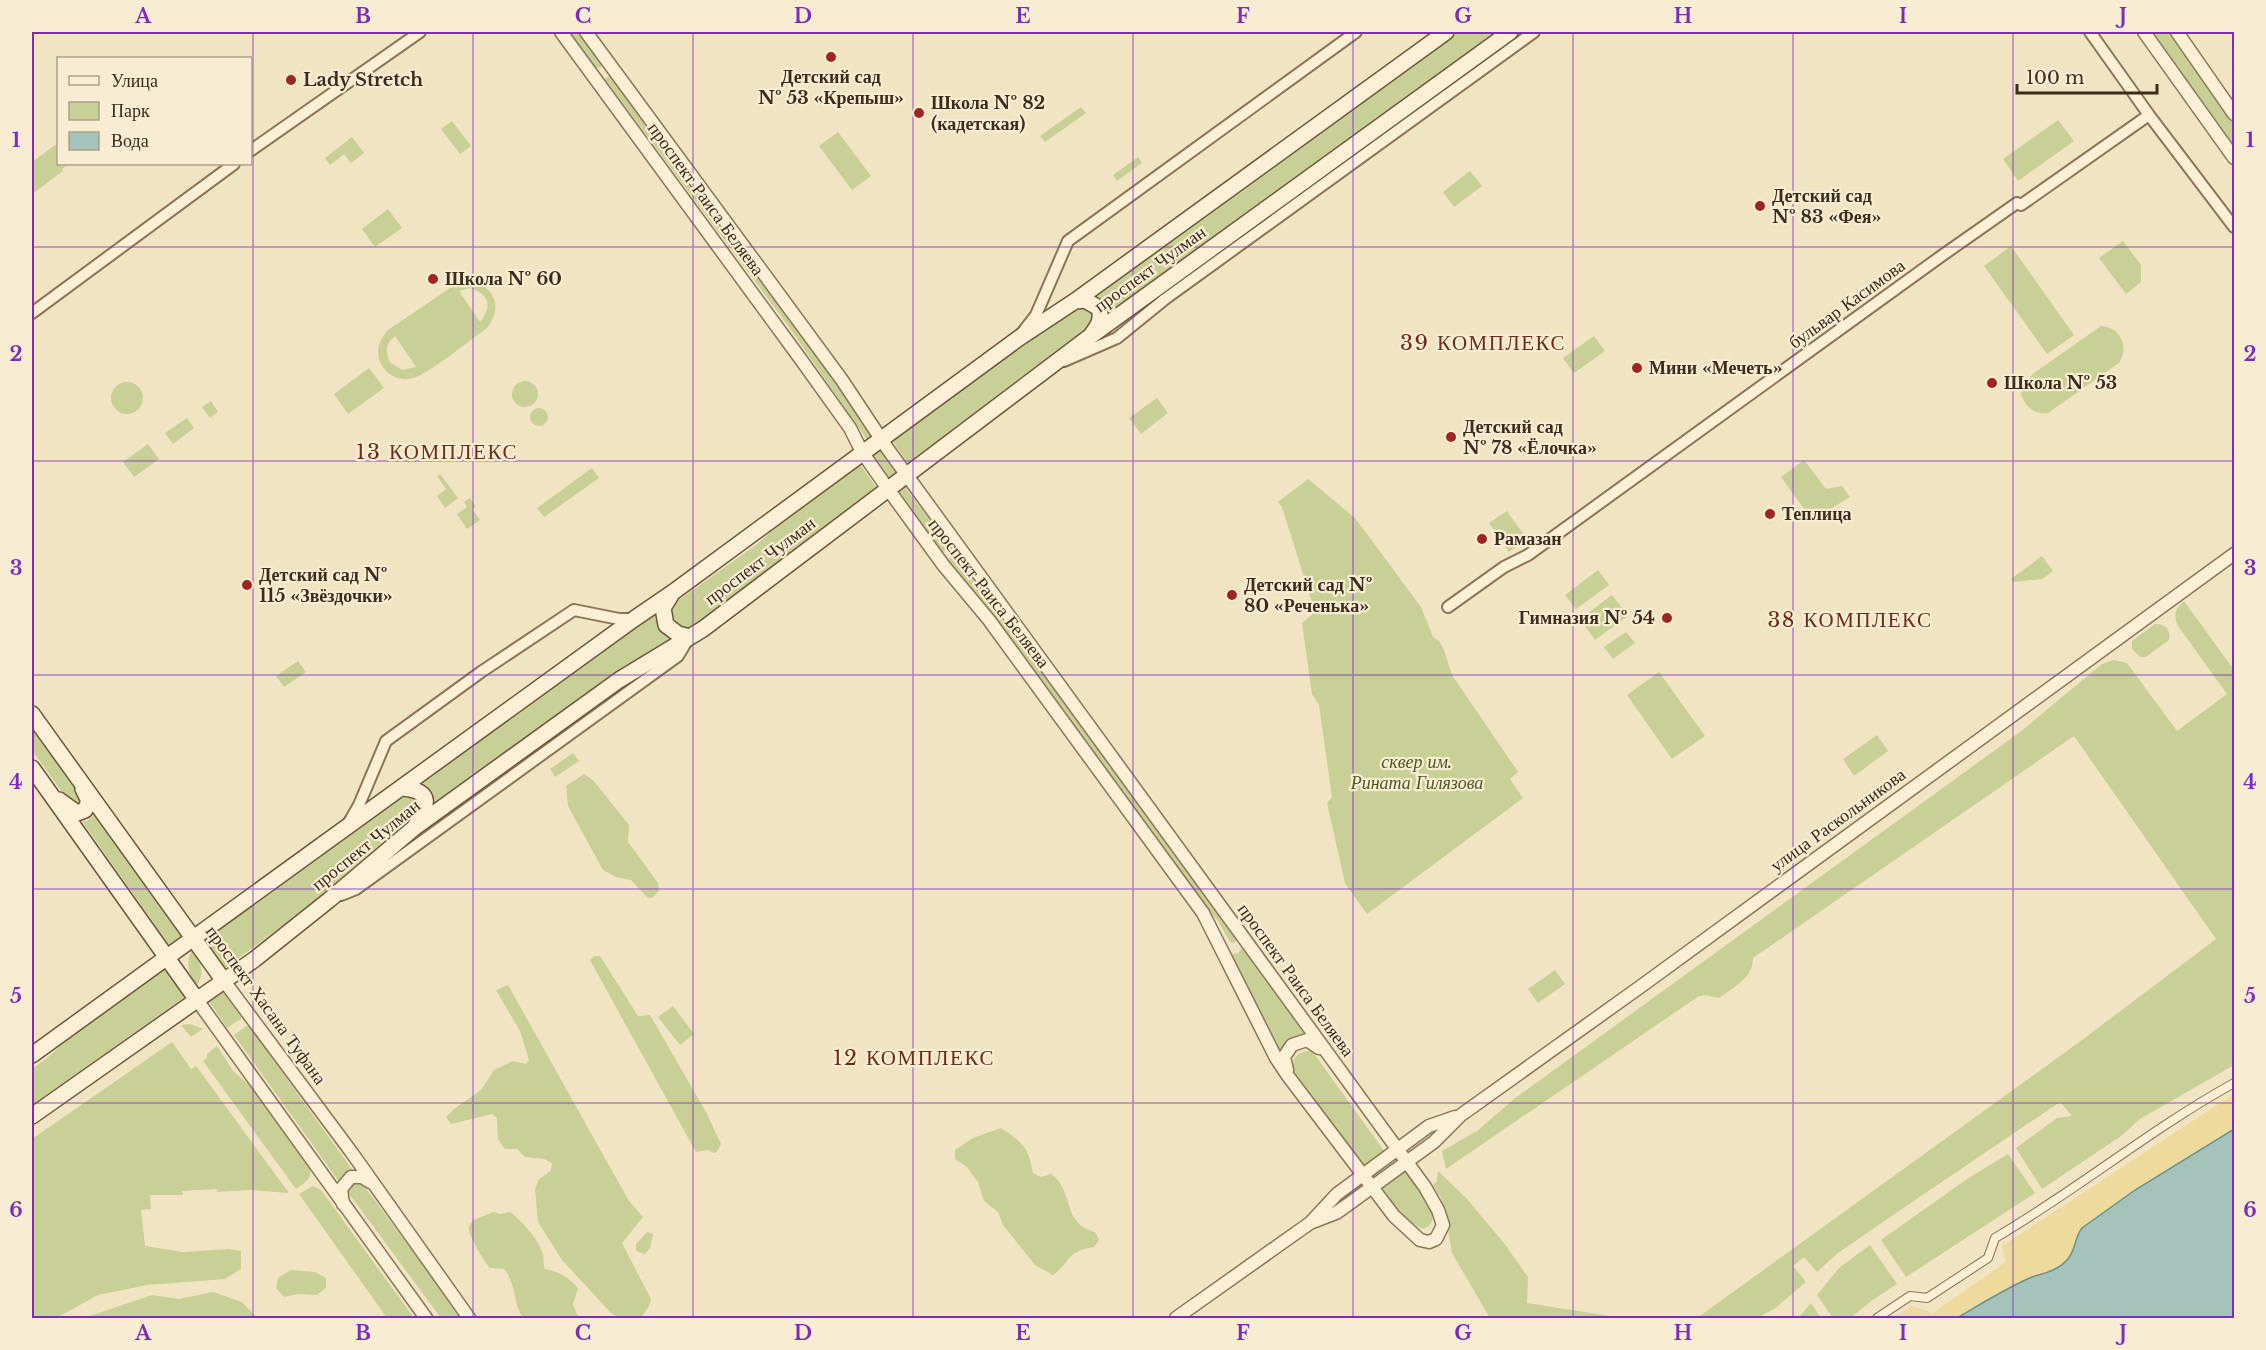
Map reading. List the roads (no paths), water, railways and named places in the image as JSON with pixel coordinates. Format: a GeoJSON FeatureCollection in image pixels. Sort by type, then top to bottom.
{"type":"FeatureCollection","features":[{"type":"Feature","properties":{"kind":"main road","name":"проспект Чулман"},"geometry":{"type":"LineString","coordinates":[[32,1055],[347,825],[403,788],[634,618],[672,593],[1019,338],[1075,301],[1446,32]]}},
{"type":"Feature","properties":{"kind":"main road","name":"проспект Чулман"},"geometry":{"type":"LineString","coordinates":[[32,1116],[224,981],[329,900],[414,828],[619,680],[690,637],[1088,338],[1510,32]]}},
{"type":"Feature","properties":{"kind":"main road"},"geometry":{"type":"LineString","coordinates":[[1075,301],[1085,300],[1099,308],[1101,317],[1088,338]]}},
{"type":"Feature","properties":{"kind":"main road"},"geometry":{"type":"LineString","coordinates":[[672,593],[663,608],[666,625],[678,634],[690,637]]}},
{"type":"Feature","properties":{"kind":"main road","name":"проспект Хасана Туфана"},"geometry":{"type":"LineString","coordinates":[[32,714],[224,981]]}},
{"type":"Feature","properties":{"kind":"main road"},"geometry":{"type":"LineString","coordinates":[[32,768],[196,1000]]}},
{"type":"Feature","properties":{"kind":"main road"},"geometry":{"type":"LineString","coordinates":[[49,793],[77,813],[85,810],[89,801],[75,775]]}},
{"type":"Feature","properties":{"kind":"main road"},"geometry":{"type":"LineString","coordinates":[[403,788],[415,789],[426,801],[426,808],[414,828]]}},
{"type":"Feature","properties":{"kind":"street"},"geometry":{"type":"LineString","coordinates":[[252,151],[420,32]]}},
{"type":"Feature","properties":{"kind":"street","name":"проспект Раиса Беляева"},"geometry":{"type":"LineString","coordinates":[[561,32],[809,370],[850,428],[862,452],[944,566],[989,620],[1203,913],[1276,1058],[1288,1076],[1394,1216],[1420,1240],[1428,1242],[1436,1239],[1443,1225],[1425,1187],[906,475],[842,380],[586,32]]}},
{"type":"Feature","properties":{"kind":"street"},"geometry":{"type":"LineString","coordinates":[[1019,338],[1036,315],[1068,241],[1356,32]]}},
{"type":"Feature","properties":{"kind":"street"},"geometry":{"type":"LineString","coordinates":[[1053,366],[1117,338],[1165,299],[1534,32]]}},
{"type":"Feature","properties":{"kind":"street"},"geometry":{"type":"LineString","coordinates":[[2090,32],[2149,115],[2235,227]]}},
{"type":"Feature","properties":{"kind":"street"},"geometry":{"type":"LineString","coordinates":[[2145,32],[2235,158]]}},
{"type":"Feature","properties":{"kind":"street"},"geometry":{"type":"LineString","coordinates":[[2176,32],[2235,114]]}},
{"type":"Feature","properties":{"kind":"street"},"geometry":{"type":"LineString","coordinates":[[589,70],[597,75],[604,74],[607,69],[606,59]]}},
{"type":"Feature","properties":{"kind":"street","name":"бульвар Касимова"},"geometry":{"type":"LineString","coordinates":[[1448,607],[1504,567],[1533,552],[1940,256],[2017,203],[2020,205],[2149,115]]}},
{"type":"Feature","properties":{"kind":"street"},"geometry":{"type":"LineString","coordinates":[[32,312],[233,165]]}},
{"type":"Feature","properties":{"kind":"street"},"geometry":{"type":"LineString","coordinates":[[944,566],[948,553],[957,551],[965,554]]}},
{"type":"Feature","properties":{"kind":"street","name":"улица Раскольникова"},"geometry":{"type":"LineString","coordinates":[[1310,1223],[1336,1213],[1407,1163],[1434,1142],[1461,1114],[1640,987],[2235,554]]}},
{"type":"Feature","properties":{"kind":"street"},"geometry":{"type":"LineString","coordinates":[[347,825],[359,805],[386,741],[574,610],[619,619],[634,618]]}},
{"type":"Feature","properties":{"kind":"street"},"geometry":{"type":"LineString","coordinates":[[329,900],[356,889],[678,656],[690,637]]}},
{"type":"Feature","properties":{"kind":"street"},"geometry":{"type":"LineString","coordinates":[[1221,946],[1230,950],[1235,949],[1241,943],[1242,937]]}},
{"type":"Feature","properties":{"kind":"street","name":"проспект Хасана Туфана"},"geometry":{"type":"LineString","coordinates":[[224,981],[469,1318]]}},
{"type":"Feature","properties":{"kind":"street"},"geometry":{"type":"LineString","coordinates":[[196,1000],[426,1318]]}},
{"type":"Feature","properties":{"kind":"street"},"geometry":{"type":"LineString","coordinates":[[1288,1076],[1284,1058],[1292,1045],[1307,1040],[1325,1052]]}},
{"type":"Feature","properties":{"kind":"street"},"geometry":{"type":"LineString","coordinates":[[1877,1318],[1910,1296],[1927,1298],[1988,1258],[1995,1238],[2039,1212],[2200,1103],[2235,1083]]}},
{"type":"Feature","properties":{"kind":"street","name":"улица Раскольникова"},"geometry":{"type":"LineString","coordinates":[[1176,1318],[1310,1223],[1337,1194],[1429,1126],[1461,1114]]}},
{"type":"Feature","properties":{"kind":"street"},"geometry":{"type":"LineString","coordinates":[[344,1205],[341,1189],[351,1177],[362,1177],[376,1188]]}},
{"type":"Feature","properties":{"kind":"water"},"geometry":{"type":"Polygon","coordinates":[[[2234,1129],[2234,1318],[1957,1318],[2013,1286],[2059,1267],[2069,1257],[2082,1228],[2135,1190],[2234,1129]]]}},
{"type":"Feature","properties":{"kind":"place","name":"Детский сад № 53 «Крепыш»"},"geometry":{"type":"Point","coordinates":[831,57]}},
{"type":"Feature","properties":{"kind":"place","name":"Lady Stretch"},"geometry":{"type":"Point","coordinates":[291,80]}},
{"type":"Feature","properties":{"kind":"place","name":"Школа № 82 (кадетская)"},"geometry":{"type":"Point","coordinates":[919,113]}},
{"type":"Feature","properties":{"kind":"place","name":"Детский сад № 83 «Фея»"},"geometry":{"type":"Point","coordinates":[1760,206]}},
{"type":"Feature","properties":{"kind":"place","name":"Школа № 60"},"geometry":{"type":"Point","coordinates":[433,279]}},
{"type":"Feature","properties":{"kind":"place","name":"Мини «Мечеть»"},"geometry":{"type":"Point","coordinates":[1637,368]}},
{"type":"Feature","properties":{"kind":"place","name":"Школа № 53"},"geometry":{"type":"Point","coordinates":[1992,383]}},
{"type":"Feature","properties":{"kind":"place","name":"Детский сад № 78 «Ёлочка»"},"geometry":{"type":"Point","coordinates":[1451,437]}},
{"type":"Feature","properties":{"kind":"place","name":"Теплица"},"geometry":{"type":"Point","coordinates":[1770,514]}},
{"type":"Feature","properties":{"kind":"place","name":"Рамазан"},"geometry":{"type":"Point","coordinates":[1482,539]}},
{"type":"Feature","properties":{"kind":"place","name":"Детский сад № 115 «Звёздочки»"},"geometry":{"type":"Point","coordinates":[247,585]}},
{"type":"Feature","properties":{"kind":"place","name":"Детский сад № 80 «Реченька»"},"geometry":{"type":"Point","coordinates":[1232,595]}},
{"type":"Feature","properties":{"kind":"place","name":"Гимназия № 54"},"geometry":{"type":"Point","coordinates":[1667,618]}},
{"type":"Feature","properties":{"kind":"district","name":"39 КОМПЛЕКС"},"geometry":{"type":"Point","coordinates":[1483,343]}},
{"type":"Feature","properties":{"kind":"district","name":"13 КОМПЛЕКС"},"geometry":{"type":"Point","coordinates":[437,452]}},
{"type":"Feature","properties":{"kind":"district","name":"38 КОМПЛЕКС"},"geometry":{"type":"Point","coordinates":[1850,620]}},
{"type":"Feature","properties":{"kind":"district","name":"12 КОМПЛЕКС"},"geometry":{"type":"Point","coordinates":[914,1058]}},
{"type":"Feature","properties":{"kind":"park label","name":"сквер им. Рината Гилязова"},"geometry":{"type":"Point","coordinates":[1417,772]}}]}
